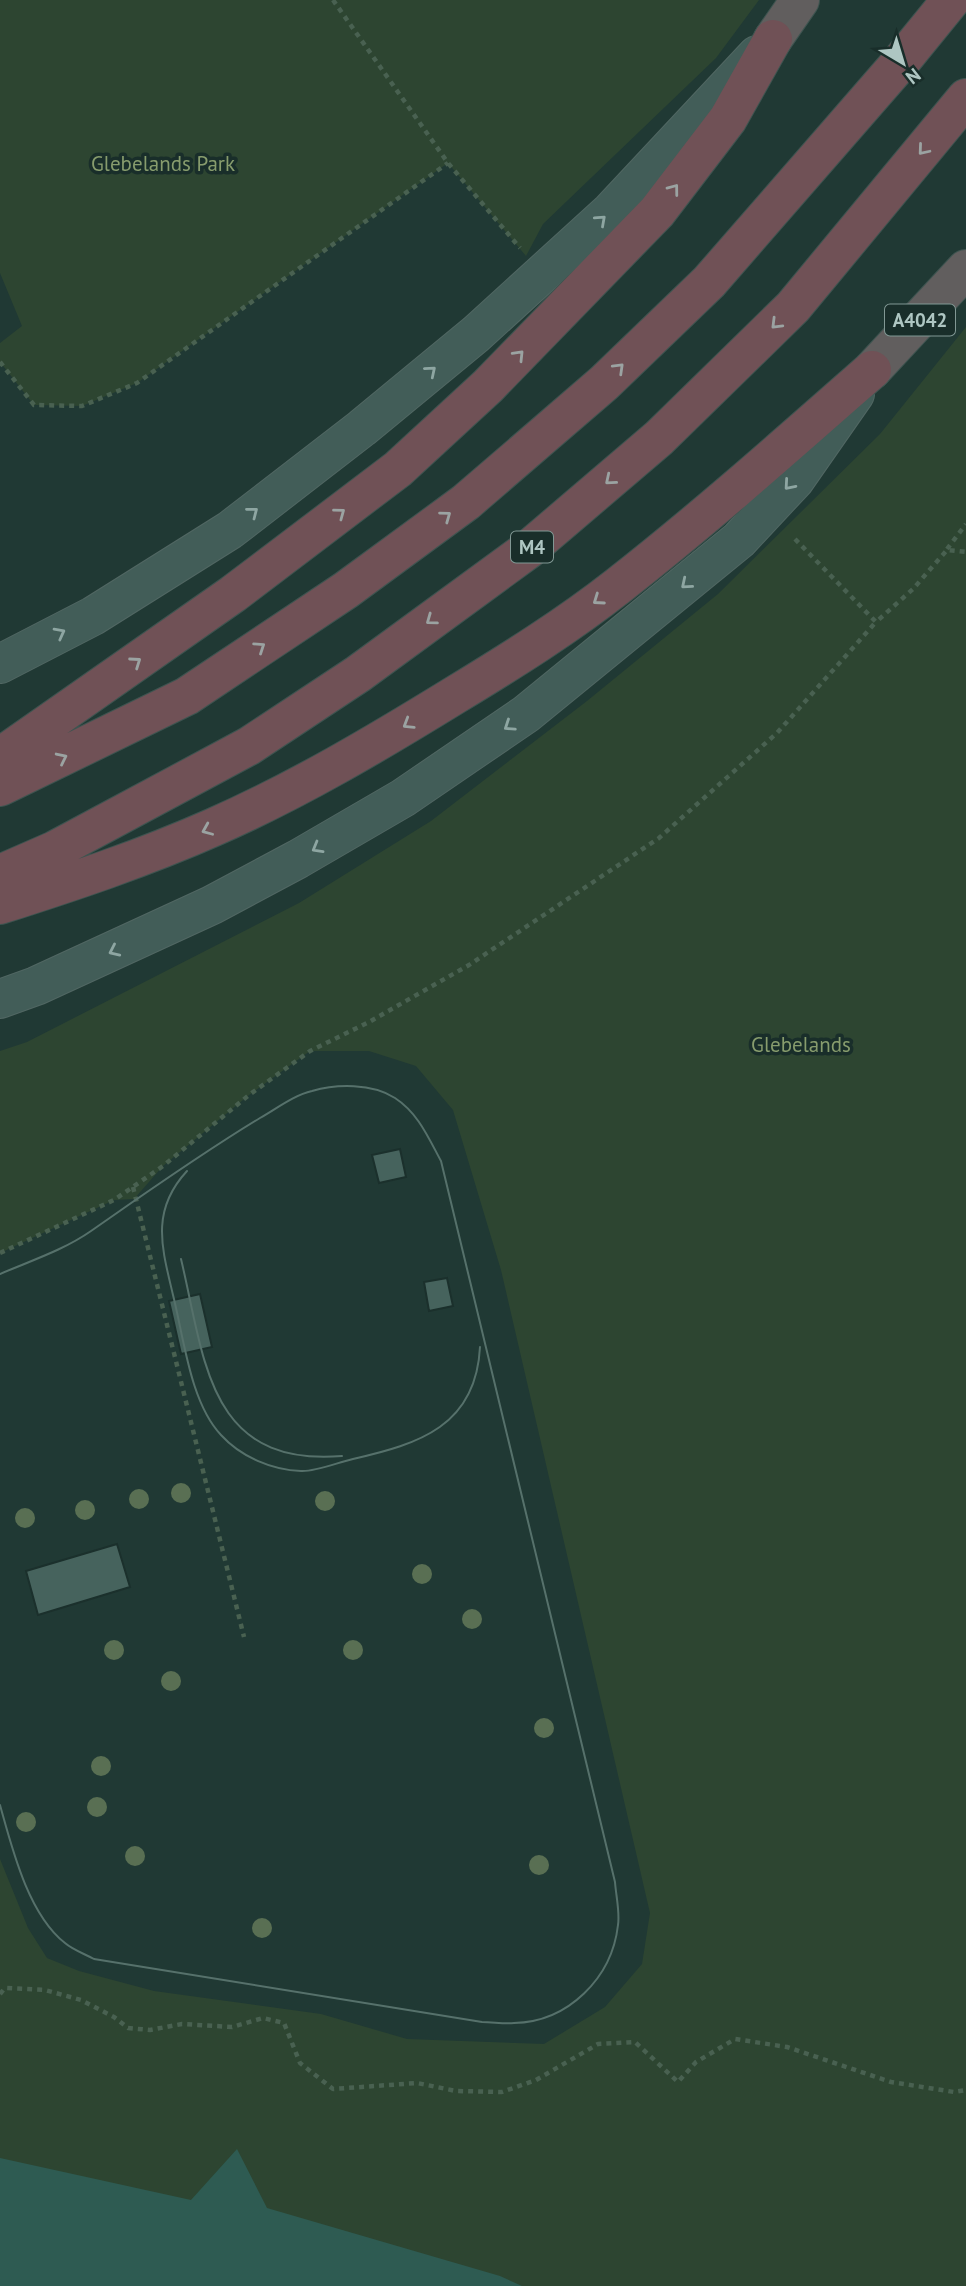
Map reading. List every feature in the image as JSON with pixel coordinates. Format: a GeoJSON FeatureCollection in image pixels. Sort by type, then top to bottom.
{"type":"FeatureCollection","features":[{"type":"Feature","properties":{"kind":"highway"},"geometry":{"type":"LineString","coordinates":[[0,757],[233,594],[387,478],[478,396],[657,212],[728,119],[773,38],[800,0]]}},
{"type":"Feature","properties":{"kind":"highway"},"geometry":{"type":"LineString","coordinates":[[0,787],[187,696],[346,590],[466,502],[604,383],[709,282],[898,65],[951,0]]}},
{"type":"Feature","properties":{"kind":"highway","name":"M4"},"geometry":{"type":"LineString","coordinates":[[0,874],[55,850],[250,746],[358,674],[529,549],[659,438],[793,307],[966,98]]}},
{"type":"Feature","properties":{"kind":"highway","name":"A4042"},"geometry":{"type":"LineString","coordinates":[[872,370],[966,269]]}},
{"type":"Feature","properties":{"kind":"highway"},"geometry":{"type":"LineString","coordinates":[[0,905],[112,869],[214,827],[295,788],[404,727],[520,655],[617,587],[772,458],[872,370]]}},
{"type":"Feature","properties":{"kind":"main road"},"geometry":{"type":"LineString","coordinates":[[0,664],[93,616],[230,530],[362,428],[476,334],[611,211],[773,38]]}},
{"type":"Feature","properties":{"kind":"main road"},"geometry":{"type":"LineString","coordinates":[[0,999],[36,986],[212,905],[298,859],[403,798],[526,714],[738,540],[795,480],[872,370]]}},
{"type":"Feature","properties":{"kind":"path"},"geometry":{"type":"LineString","coordinates":[[333,0],[448,163],[526,256]]}},
{"type":"Feature","properties":{"kind":"path"},"geometry":{"type":"LineString","coordinates":[[0,362],[34,405],[82,406],[137,383],[448,163]]}},
{"type":"Feature","properties":{"kind":"path"},"geometry":{"type":"LineString","coordinates":[[0,1253],[114,1200],[163,1166],[249,1095],[310,1051],[369,1022],[469,965],[659,838],[777,733],[876,622],[913,589],[966,524]]}},
{"type":"Feature","properties":{"kind":"path"},"geometry":{"type":"LineString","coordinates":[[795,539],[876,622]]}},
{"type":"Feature","properties":{"kind":"path"},"geometry":{"type":"LineString","coordinates":[[947,550],[966,552]]}},
{"type":"Feature","properties":{"kind":"path"},"geometry":{"type":"LineString","coordinates":[[132,1186],[244,1637]]}},
{"type":"Feature","properties":{"kind":"path"},"geometry":{"type":"LineString","coordinates":[[0,1994],[5,1988],[45,1990],[81,2000],[114,2017],[128,2028],[150,2030],[181,2024],[232,2027],[263,2018],[284,2023],[300,2063],[332,2089],[417,2084],[456,2091],[502,2092],[536,2080],[598,2044],[635,2042],[678,2082],[696,2062],[735,2039],[787,2047],[891,2082],[954,2092],[966,2090]]}},
{"type":"Feature","properties":{"kind":"green space","name":"Glebelands Park"},"geometry":{"type":"Polygon","coordinates":[[[0,0],[759,0],[716,58],[543,224],[526,256],[448,163],[137,383],[82,406],[34,405],[0,362],[0,343],[22,326],[0,273],[0,0]]]}},
{"type":"Feature","properties":{"kind":"green space","name":"Glebelands"},"geometry":{"type":"Polygon","coordinates":[[[966,327],[966,2286],[15,2286],[0,2280],[0,1859],[28,1928],[47,1958],[79,1971],[154,1991],[321,2014],[407,2039],[544,2044],[605,2007],[642,1964],[650,1913],[501,1270],[453,1110],[416,1066],[369,1051],[310,1051],[249,1095],[163,1166],[134,1199],[114,1200],[0,1253],[0,1051],[27,1042],[299,903],[431,821],[587,701],[718,594],[880,434],[966,327]]]}},
{"type":"Feature","properties":{"kind":"shaded area"},"geometry":{"type":"Polygon","coordinates":[[[237,2149],[267,2208],[500,2276],[522,2286],[0,2286],[0,2158],[191,2200],[237,2149]]]}},
{"type":"Feature","properties":{"kind":"building"},"geometry":{"type":"Polygon","coordinates":[[[400,1149],[406,1177],[379,1183],[372,1155],[400,1149]]]}},
{"type":"Feature","properties":{"kind":"building"},"geometry":{"type":"Polygon","coordinates":[[[447,1278],[453,1306],[429,1311],[424,1282],[447,1278]]]}},
{"type":"Feature","properties":{"kind":"building"},"geometry":{"type":"Polygon","coordinates":[[[200,1294],[212,1347],[181,1354],[169,1301],[200,1294]]]}},
{"type":"Feature","properties":{"kind":"building"},"geometry":{"type":"Polygon","coordinates":[[[117,1544],[130,1587],[38,1615],[26,1571],[117,1544]]]}},
{"type":"Feature","properties":{"kind":"tram line"},"geometry":{"type":"LineString","coordinates":[[0,1274],[81,1238],[217,1145],[305,1093],[332,1087],[365,1087],[386,1093],[410,1111],[422,1126],[441,1161],[615,1882],[618,1920],[614,1944],[597,1979],[569,2006],[534,2021],[510,2023],[482,2022],[94,1959],[65,1943],[41,1915],[23,1879],[0,1805]]}},
{"type":"Feature","properties":{"kind":"tram line"},"geometry":{"type":"LineString","coordinates":[[187,1171],[175,1186],[163,1215],[165,1261],[190,1369],[202,1405],[221,1435],[247,1456],[279,1468],[307,1471],[377,1453],[421,1438],[440,1427],[468,1396],[476,1374],[480,1347]]}},
{"type":"Feature","properties":{"kind":"tram line"},"geometry":{"type":"LineString","coordinates":[[181,1259],[207,1368],[220,1399],[238,1425],[263,1444],[297,1455],[342,1456]]}}]}
